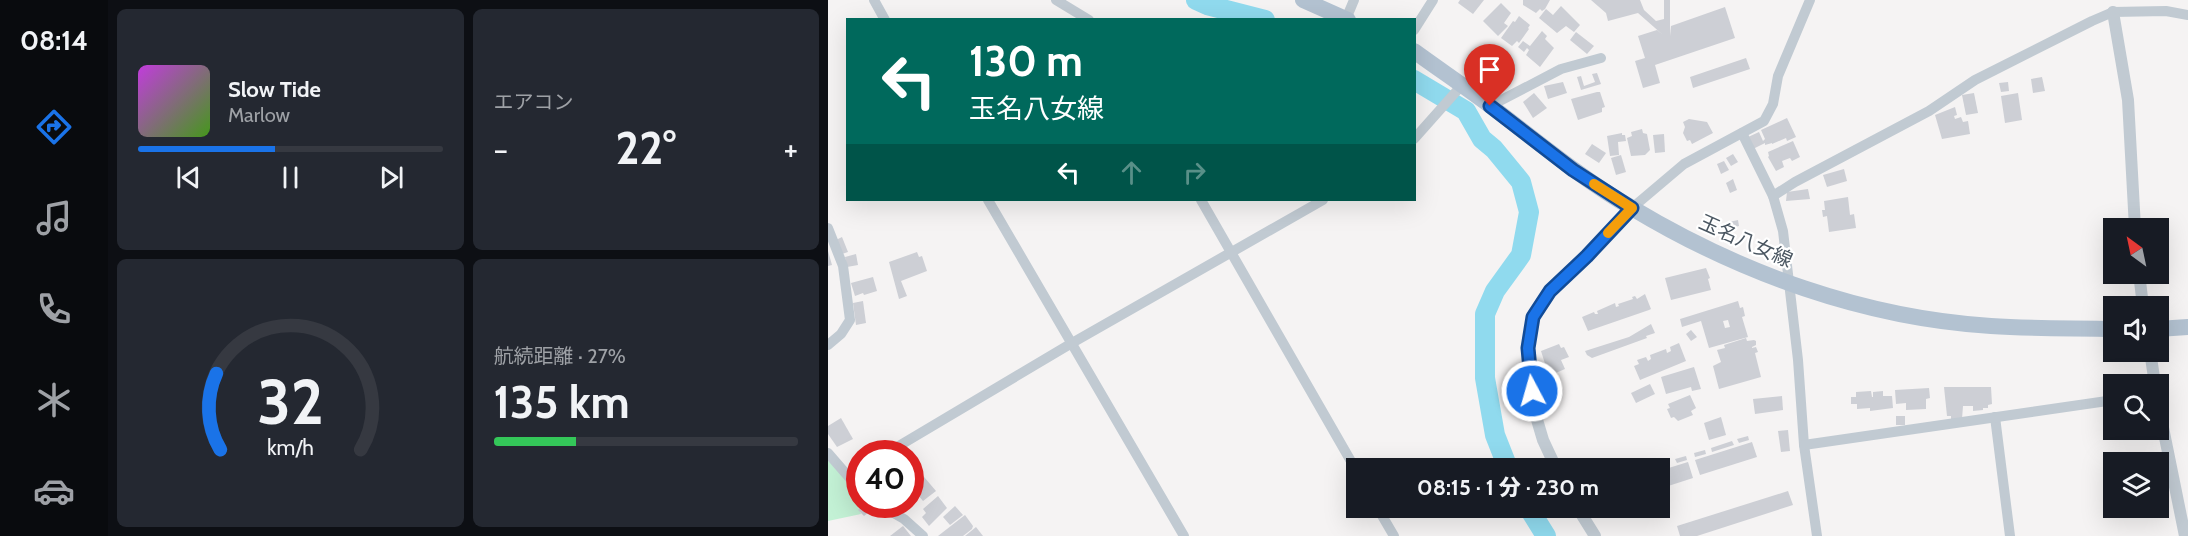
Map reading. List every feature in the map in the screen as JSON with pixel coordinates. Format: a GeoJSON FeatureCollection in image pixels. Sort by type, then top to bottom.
{"type":"FeatureCollection","features":[{"type":"Feature","properties":{"kind":"main road"},"geometry":{"type":"LineString","coordinates":[[1303,0],[1345,18]]}},
{"type":"Feature","properties":{"kind":"main road","name":"玉名八女線"},"geometry":{"type":"LineString","coordinates":[[1416,53],[1458,89],[1490,106],[1573,170],[1632,208],[1711,250],[1789,284],[1861,305],[1932,319],[1990,326],[2103,329]]}},
{"type":"Feature","properties":{"kind":"main road"},"geometry":{"type":"LineString","coordinates":[[2169,328],[2188,327]]}},
{"type":"Feature","properties":{"kind":"street"},"geometry":{"type":"LineString","coordinates":[[874,0],[884,18]]}},
{"type":"Feature","properties":{"kind":"street"},"geometry":{"type":"LineString","coordinates":[[1056,0],[1086,18]]}},
{"type":"Feature","properties":{"kind":"street"},"geometry":{"type":"LineString","coordinates":[[1347,18],[1354,0]]}},
{"type":"Feature","properties":{"kind":"street"},"geometry":{"type":"LineString","coordinates":[[1416,27],[1432,0]]}},
{"type":"Feature","properties":{"kind":"street"},"geometry":{"type":"LineString","coordinates":[[1551,458],[1542,440],[1534,413],[1528,348],[1533,317],[1550,291],[1632,208],[1684,164],[1764,121],[1773,104],[1778,76],[1810,0]]}},
{"type":"Feature","properties":{"kind":"street"},"geometry":{"type":"LineString","coordinates":[[1773,196],[1794,182],[1929,111],[1975,80],[2092,21],[2112,6],[2188,15]]}},
{"type":"Feature","properties":{"kind":"street"},"geometry":{"type":"LineString","coordinates":[[2112,6],[2128,100],[2134,218]]}},
{"type":"Feature","properties":{"kind":"street"},"geometry":{"type":"LineString","coordinates":[[1490,106],[1561,69],[1601,58]]}},
{"type":"Feature","properties":{"kind":"street"},"geometry":{"type":"LineString","coordinates":[[1417,136],[1458,89]]}},
{"type":"Feature","properties":{"kind":"street"},"geometry":{"type":"LineString","coordinates":[[1742,134],[1773,196],[1783,231],[1804,445],[1817,536]]}},
{"type":"Feature","properties":{"kind":"street"},"geometry":{"type":"LineString","coordinates":[[989,201],[1184,536]]}},
{"type":"Feature","properties":{"kind":"street"},"geometry":{"type":"LineString","coordinates":[[1202,201],[1349,458]]}},
{"type":"Feature","properties":{"kind":"street"},"geometry":{"type":"LineString","coordinates":[[909,440],[1072,342],[1321,201]]}},
{"type":"Feature","properties":{"kind":"street"},"geometry":{"type":"LineString","coordinates":[[828,228],[843,266],[850,320],[841,334],[828,345]]}},
{"type":"Feature","properties":{"kind":"street"},"geometry":{"type":"LineString","coordinates":[[1804,445],[2103,402]]}},
{"type":"Feature","properties":{"kind":"street"},"geometry":{"type":"LineString","coordinates":[[1995,417],[2010,536]]}},
{"type":"Feature","properties":{"kind":"street"},"geometry":{"type":"LineString","coordinates":[[2166,440],[2185,536]]}},
{"type":"Feature","properties":{"kind":"street"},"geometry":{"type":"LineString","coordinates":[[828,453],[846,474]]}},
{"type":"Feature","properties":{"kind":"street"},"geometry":{"type":"LineString","coordinates":[[902,518],[923,536]]}},
{"type":"Feature","properties":{"kind":"street"},"geometry":{"type":"LineString","coordinates":[[1383,518],[1394,536]]}},
{"type":"Feature","properties":{"kind":"street"},"geometry":{"type":"LineString","coordinates":[[1583,518],[1595,536]]}},
{"type":"Feature","properties":{"kind":"green space"},"geometry":{"type":"Polygon","coordinates":[[[828,457],[846,476],[846,517],[828,521],[828,457]]]}},
{"type":"Feature","properties":{"kind":"building"},"geometry":{"type":"Polygon","coordinates":[[[1460,0],[1484,0],[1473,14],[1458,3],[1460,0]]]}},
{"type":"Feature","properties":{"kind":"building"},"geometry":{"type":"Polygon","coordinates":[[[1523,0],[1550,0],[1545,9],[1542,11],[1540,9],[1536,13],[1523,5],[1523,0]]]}},
{"type":"Feature","properties":{"kind":"building"},"geometry":{"type":"Polygon","coordinates":[[[1591,0],[1640,0],[1644,10],[1656,21],[1664,19],[1664,0],[1670,0],[1670,36],[1671,26],[1725,7],[1735,38],[1655,65],[1660,83],[1643,88],[1635,61],[1645,58],[1638,36],[1657,30],[1663,35],[1638,13],[1608,21],[1606,13],[1591,0]]]}},
{"type":"Feature","properties":{"kind":"building"},"geometry":{"type":"Polygon","coordinates":[[[1501,3],[1511,13],[1504,23],[1508,26],[1498,36],[1483,21],[1501,3]]]}},
{"type":"Feature","properties":{"kind":"building"},"geometry":{"type":"Polygon","coordinates":[[[1561,6],[1580,25],[1574,32],[1566,26],[1557,33],[1539,18],[1546,9],[1553,15],[1561,6]]]}},
{"type":"Feature","properties":{"kind":"building"},"geometry":{"type":"Polygon","coordinates":[[[1519,16],[1530,25],[1519,43],[1517,41],[1512,46],[1501,38],[1519,16]]]}},
{"type":"Feature","properties":{"kind":"building"},"geometry":{"type":"Polygon","coordinates":[[[1542,31],[1547,36],[1545,39],[1554,48],[1540,67],[1526,55],[1529,50],[1527,48],[1524,52],[1518,47],[1523,41],[1530,46],[1542,31]]]}},
{"type":"Feature","properties":{"kind":"building"},"geometry":{"type":"Polygon","coordinates":[[[1576,32],[1594,46],[1587,54],[1570,40],[1576,32]]]}},
{"type":"Feature","properties":{"kind":"building"},"geometry":{"type":"Polygon","coordinates":[[[1746,58],[1750,69],[1693,88],[1690,77],[1746,58]]]}},
{"type":"Feature","properties":{"kind":"building"},"geometry":{"type":"Polygon","coordinates":[[[1597,73],[1601,84],[1581,90],[1577,77],[1581,76],[1584,86],[1595,82],[1592,74],[1597,73]]]}},
{"type":"Feature","properties":{"kind":"building"},"geometry":{"type":"Polygon","coordinates":[[[2042,77],[2045,91],[2033,93],[2031,79],[2042,77]]]}},
{"type":"Feature","properties":{"kind":"building"},"geometry":{"type":"Polygon","coordinates":[[[1563,82],[1567,93],[1548,99],[1544,86],[1563,82]]]}},
{"type":"Feature","properties":{"kind":"building"},"geometry":{"type":"Polygon","coordinates":[[[2008,82],[2009,91],[2001,92],[1999,83],[2008,82]]]}},
{"type":"Feature","properties":{"kind":"building"},"geometry":{"type":"Polygon","coordinates":[[[1600,92],[1605,107],[1602,108],[1602,112],[1578,120],[1571,99],[1600,92]]]}},
{"type":"Feature","properties":{"kind":"building"},"geometry":{"type":"Polygon","coordinates":[[[1534,93],[1547,108],[1533,118],[1523,102],[1534,93]]]}},
{"type":"Feature","properties":{"kind":"building"},"geometry":{"type":"Polygon","coordinates":[[[1974,93],[1978,113],[1966,115],[1962,95],[1974,93]]]}},
{"type":"Feature","properties":{"kind":"building"},"geometry":{"type":"Polygon","coordinates":[[[2018,93],[2022,120],[2005,123],[2001,96],[2018,93]]]}},
{"type":"Feature","properties":{"kind":"building"},"geometry":{"type":"Polygon","coordinates":[[[1955,107],[1957,115],[1954,116],[1955,119],[1961,117],[1963,122],[1968,121],[1970,134],[1942,139],[1935,115],[1955,107]]]}},
{"type":"Feature","properties":{"kind":"building"},"geometry":{"type":"Polygon","coordinates":[[[1787,118],[1796,137],[1787,141],[1786,138],[1772,144],[1765,145],[1765,143],[1751,150],[1746,138],[1759,132],[1763,141],[1765,139],[1761,130],[1787,118]]]}},
{"type":"Feature","properties":{"kind":"building"},"geometry":{"type":"Polygon","coordinates":[[[1689,119],[1707,122],[1713,133],[1692,144],[1690,140],[1687,141],[1683,133],[1685,127],[1683,122],[1689,119]]]}},
{"type":"Feature","properties":{"kind":"building"},"geometry":{"type":"Polygon","coordinates":[[[1642,129],[1643,133],[1647,134],[1650,150],[1645,155],[1631,156],[1627,138],[1632,136],[1631,132],[1642,129]]]}},
{"type":"Feature","properties":{"kind":"building"},"geometry":{"type":"Polygon","coordinates":[[[1622,133],[1626,141],[1618,142],[1619,155],[1610,156],[1607,136],[1622,133]]]}},
{"type":"Feature","properties":{"kind":"building"},"geometry":{"type":"Polygon","coordinates":[[[1664,134],[1665,152],[1655,153],[1653,135],[1664,134]]]}},
{"type":"Feature","properties":{"kind":"building"},"geometry":{"type":"Polygon","coordinates":[[[1793,141],[1800,157],[1792,161],[1790,158],[1782,161],[1784,167],[1776,171],[1768,157],[1768,152],[1793,141]]]}},
{"type":"Feature","properties":{"kind":"building"},"geometry":{"type":"Polygon","coordinates":[[[1592,144],[1606,153],[1599,163],[1585,154],[1592,144]]]}},
{"type":"Feature","properties":{"kind":"building"},"geometry":{"type":"Polygon","coordinates":[[[1733,154],[1738,162],[1731,166],[1726,158],[1733,154]]]}},
{"type":"Feature","properties":{"kind":"building"},"geometry":{"type":"Polygon","coordinates":[[[1621,155],[1626,172],[1616,175],[1611,158],[1621,155]]]}},
{"type":"Feature","properties":{"kind":"building"},"geometry":{"type":"Polygon","coordinates":[[[1724,161],[1729,170],[1721,174],[1717,164],[1724,161]]]}},
{"type":"Feature","properties":{"kind":"building"},"geometry":{"type":"Polygon","coordinates":[[[1844,169],[1847,181],[1827,187],[1823,175],[1844,169]]]}},
{"type":"Feature","properties":{"kind":"building"},"geometry":{"type":"Polygon","coordinates":[[[1733,179],[1737,190],[1730,193],[1726,183],[1733,179]]]}},
{"type":"Feature","properties":{"kind":"building"},"geometry":{"type":"Polygon","coordinates":[[[1808,189],[1810,199],[1786,201],[1787,192],[1808,189]]]}},
{"type":"Feature","properties":{"kind":"building"},"geometry":{"type":"Polygon","coordinates":[[[1848,197],[1850,215],[1854,214],[1856,228],[1829,232],[1827,216],[1823,217],[1824,201],[1848,197]]]}},
{"type":"Feature","properties":{"kind":"building"},"geometry":{"type":"Polygon","coordinates":[[[1738,220],[1739,226],[1730,228],[1729,222],[1738,220]]]}},
{"type":"Feature","properties":{"kind":"building"},"geometry":{"type":"Polygon","coordinates":[[[842,237],[848,252],[842,254],[836,240],[842,237]]]}},
{"type":"Feature","properties":{"kind":"building"},"geometry":{"type":"Polygon","coordinates":[[[828,251],[832,265],[828,266],[828,251]]]}},
{"type":"Feature","properties":{"kind":"building"},"geometry":{"type":"Polygon","coordinates":[[[917,252],[919,257],[922,256],[927,271],[901,281],[907,296],[899,299],[889,262],[917,252]]]}},
{"type":"Feature","properties":{"kind":"building"},"geometry":{"type":"Polygon","coordinates":[[[856,254],[858,265],[847,267],[845,257],[856,254]]]}},
{"type":"Feature","properties":{"kind":"building"},"geometry":{"type":"Polygon","coordinates":[[[1706,268],[1711,290],[1671,300],[1665,278],[1706,268]]]}},
{"type":"Feature","properties":{"kind":"building"},"geometry":{"type":"Polygon","coordinates":[[[873,277],[877,291],[855,296],[851,283],[873,277]]]}},
{"type":"Feature","properties":{"kind":"building"},"geometry":{"type":"Polygon","coordinates":[[[1645,294],[1651,309],[1588,331],[1582,317],[1594,312],[1598,314],[1597,311],[1615,303],[1616,307],[1619,306],[1618,304],[1633,299],[1632,297],[1635,296],[1637,299],[1645,294]]]}},
{"type":"Feature","properties":{"kind":"building"},"geometry":{"type":"Polygon","coordinates":[[[863,301],[866,323],[856,325],[853,303],[863,301]]]}},
{"type":"Feature","properties":{"kind":"building"},"geometry":{"type":"Polygon","coordinates":[[[1738,301],[1740,308],[1743,307],[1745,316],[1742,317],[1748,337],[1709,348],[1701,321],[1682,327],[1680,319],[1738,301]],[[1728,320],[1723,321],[1725,328],[1730,327],[1728,320]]]}},
{"type":"Feature","properties":{"kind":"building"},"geometry":{"type":"Polygon","coordinates":[[[1651,324],[1655,333],[1646,336],[1647,338],[1592,358],[1585,351],[1629,337],[1651,324]]]}},
{"type":"Feature","properties":{"kind":"building"},"geometry":{"type":"Polygon","coordinates":[[[1691,330],[1697,337],[1691,341],[1686,334],[1691,330]]]}},
{"type":"Feature","properties":{"kind":"building"},"geometry":{"type":"Polygon","coordinates":[[[1746,338],[1747,341],[1756,341],[1756,345],[1752,348],[1756,347],[1758,352],[1755,353],[1761,377],[1719,389],[1713,366],[1721,362],[1717,350],[1725,348],[1724,345],[1746,338]]]}},
{"type":"Feature","properties":{"kind":"building"},"geometry":{"type":"Polygon","coordinates":[[[1679,343],[1686,361],[1640,380],[1634,366],[1639,364],[1637,360],[1646,357],[1648,361],[1651,359],[1650,355],[1666,349],[1667,353],[1671,351],[1670,347],[1679,343]]]}},
{"type":"Feature","properties":{"kind":"building"},"geometry":{"type":"Polygon","coordinates":[[[1559,344],[1561,348],[1564,347],[1569,357],[1561,360],[1565,369],[1551,375],[1550,372],[1548,373],[1541,351],[1559,344]]]}},
{"type":"Feature","properties":{"kind":"building"},"geometry":{"type":"Polygon","coordinates":[[[1694,367],[1701,389],[1692,391],[1691,387],[1666,394],[1661,377],[1694,367]]]}},
{"type":"Feature","properties":{"kind":"building"},"geometry":{"type":"Polygon","coordinates":[[[1555,377],[1557,384],[1550,387],[1548,380],[1555,377]]]}},
{"type":"Feature","properties":{"kind":"building"},"geometry":{"type":"Polygon","coordinates":[[[1650,384],[1655,394],[1636,403],[1631,393],[1650,384]]]}},
{"type":"Feature","properties":{"kind":"building"},"geometry":{"type":"Polygon","coordinates":[[[1944,387],[1991,387],[1992,404],[1983,410],[1973,411],[1973,406],[1963,406],[1962,419],[1951,419],[1951,416],[1947,416],[1944,387]]]}},
{"type":"Feature","properties":{"kind":"building"},"geometry":{"type":"Polygon","coordinates":[[[1929,388],[1930,398],[1926,399],[1926,409],[1906,410],[1906,403],[1896,404],[1895,390],[1929,388]]]}},
{"type":"Feature","properties":{"kind":"building"},"geometry":{"type":"Polygon","coordinates":[[[1871,391],[1872,397],[1873,392],[1883,391],[1883,396],[1892,396],[1893,408],[1870,411],[1870,408],[1857,409],[1857,404],[1851,404],[1851,397],[1856,397],[1856,392],[1871,391]]]}},
{"type":"Feature","properties":{"kind":"building"},"geometry":{"type":"Polygon","coordinates":[[[1690,395],[1696,408],[1691,411],[1693,415],[1678,421],[1674,417],[1671,418],[1667,409],[1670,408],[1668,404],[1690,395]]]}},
{"type":"Feature","properties":{"kind":"building"},"geometry":{"type":"Polygon","coordinates":[[[1782,396],[1783,410],[1755,414],[1753,399],[1782,396]]]}},
{"type":"Feature","properties":{"kind":"building"},"geometry":{"type":"Polygon","coordinates":[[[1896,416],[1905,416],[1905,425],[1896,425],[1896,416]]]}},
{"type":"Feature","properties":{"kind":"building"},"geometry":{"type":"Polygon","coordinates":[[[1721,417],[1726,435],[1709,440],[1704,423],[1721,417]]]}},
{"type":"Feature","properties":{"kind":"building"},"geometry":{"type":"Polygon","coordinates":[[[841,418],[853,439],[846,440],[846,442],[837,447],[828,434],[828,426],[841,418]]]}},
{"type":"Feature","properties":{"kind":"building"},"geometry":{"type":"Polygon","coordinates":[[[1788,430],[1790,451],[1781,452],[1778,431],[1788,430]]]}},
{"type":"Feature","properties":{"kind":"building"},"geometry":{"type":"Polygon","coordinates":[[[1748,436],[1749,440],[1739,443],[1737,439],[1748,436]]]}},
{"type":"Feature","properties":{"kind":"building"},"geometry":{"type":"Polygon","coordinates":[[[1732,441],[1734,445],[1712,452],[1711,448],[1732,441]]]}},
{"type":"Feature","properties":{"kind":"building"},"geometry":{"type":"Polygon","coordinates":[[[1752,442],[1757,457],[1700,475],[1695,460],[1752,442]]]}},
{"type":"Feature","properties":{"kind":"building"},"geometry":{"type":"Polygon","coordinates":[[[1705,450],[1706,454],[1695,457],[1694,453],[1705,450]]]}},
{"type":"Feature","properties":{"kind":"building"},"geometry":{"type":"Polygon","coordinates":[[[1686,456],[1687,460],[1677,463],[1675,459],[1686,456]]]}},
{"type":"Feature","properties":{"kind":"building"},"geometry":{"type":"Polygon","coordinates":[[[1688,462],[1693,478],[1670,485],[1670,468],[1688,462]]]}},
{"type":"Feature","properties":{"kind":"building"},"geometry":{"type":"Polygon","coordinates":[[[924,477],[936,491],[924,500],[924,477]]]}},
{"type":"Feature","properties":{"kind":"building"},"geometry":{"type":"Polygon","coordinates":[[[1788,491],[1793,505],[1697,536],[1680,536],[1677,526],[1788,491]]]}},
{"type":"Feature","properties":{"kind":"building"},"geometry":{"type":"Polygon","coordinates":[[[938,496],[947,508],[929,526],[923,518],[926,513],[924,508],[938,496]]]}},
{"type":"Feature","properties":{"kind":"building"},"geometry":{"type":"Polygon","coordinates":[[[955,506],[963,515],[950,525],[943,517],[955,506]]]}},
{"type":"Feature","properties":{"kind":"building"},"geometry":{"type":"Polygon","coordinates":[[[965,515],[973,526],[963,536],[938,536],[965,515]]]}},
{"type":"Feature","properties":{"kind":"building"},"geometry":{"type":"Polygon","coordinates":[[[903,526],[911,536],[890,536],[903,526]]]}},
{"type":"Feature","properties":{"kind":"building"},"geometry":{"type":"Polygon","coordinates":[[[976,527],[983,536],[965,536],[976,527]]]}},
{"type":"Feature","properties":{"kind":"waterway"},"geometry":{"type":"LineString","coordinates":[[1196,0],[1257,18]]}},
{"type":"Feature","properties":{"kind":"waterway"},"geometry":{"type":"LineString","coordinates":[[1416,81],[1466,111],[1482,139],[1494,149],[1521,182],[1529,212],[1521,255],[1495,291],[1485,314],[1485,378],[1495,435],[1504,458]]}},
{"type":"Feature","properties":{"kind":"waterway"},"geometry":{"type":"LineString","coordinates":[[1535,518],[1546,536]]}},
{"type":"Feature","properties":{"kind":"slow traffic"},"geometry":{"type":"LineString","coordinates":[[1594,184],[1632,208],[1608,233]]}},
{"type":"Feature","properties":{"kind":"route"},"geometry":{"type":"LineString","coordinates":[[1490,106],[1573,170],[1632,208],[1550,291],[1533,317],[1528,348],[1532,391]]}}]}
